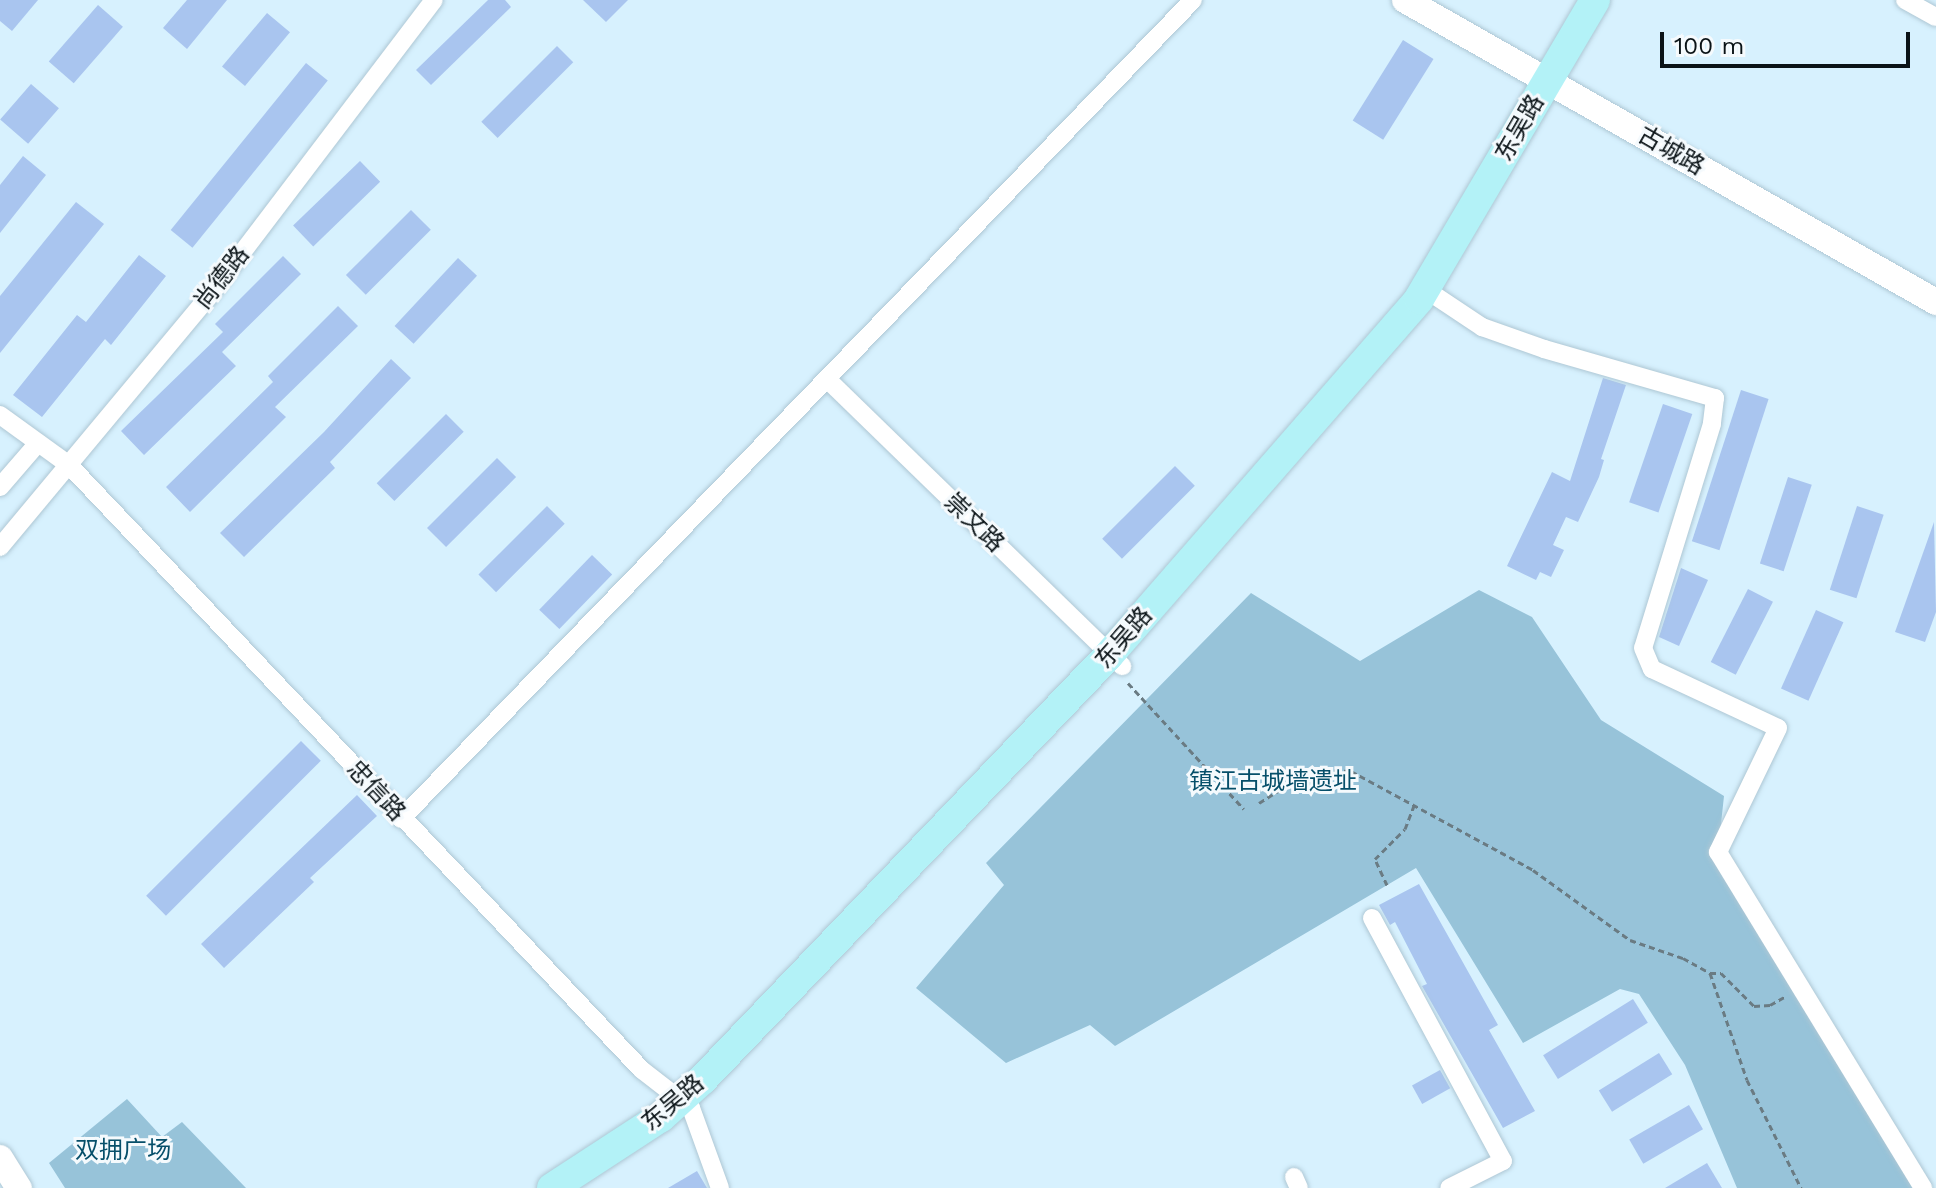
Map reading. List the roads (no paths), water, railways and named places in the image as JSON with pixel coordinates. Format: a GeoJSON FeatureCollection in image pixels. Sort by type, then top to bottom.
{"type":"FeatureCollection","features":[{"type":"Feature","properties":{"kind":"main road","name":"东吴路"},"geometry":{"type":"LineString","coordinates":[[1554,84],[1595,0]]}},
{"type":"Feature","properties":{"kind":"main road","name":"东吴路"},"geometry":{"type":"LineString","coordinates":[[577,1188],[669,1128],[686,1103],[1115,664],[1431,293],[1554,84],[1610,0]]}},
{"type":"Feature","properties":{"kind":"main road","name":"东吴路"},"geometry":{"type":"LineString","coordinates":[[552,1188],[686,1103]]}},
{"type":"Feature","properties":{"kind":"street","name":"尚德路"},"geometry":{"type":"LineString","coordinates":[[0,547],[210,295],[434,0]]}},
{"type":"Feature","properties":{"kind":"street"},"geometry":{"type":"LineString","coordinates":[[401,819],[1193,0]]}},
{"type":"Feature","properties":{"kind":"street","name":"古城路"},"geometry":{"type":"LineString","coordinates":[[1405,0],[1936,302]]}},
{"type":"Feature","properties":{"kind":"street"},"geometry":{"type":"LineString","coordinates":[[1905,0],[1936,17]]}},
{"type":"Feature","properties":{"kind":"street"},"geometry":{"type":"LineString","coordinates":[[1431,293],[1482,327],[1715,398],[1712,424],[1643,648],[1652,669],[1778,728],[1718,852],[1923,1188]]}},
{"type":"Feature","properties":{"kind":"street","name":"崇文路"},"geometry":{"type":"LineString","coordinates":[[827,379],[1115,664]]}},
{"type":"Feature","properties":{"kind":"street","name":"忠信路"},"geometry":{"type":"LineString","coordinates":[[0,415],[69,465],[642,1070],[686,1103]]}},
{"type":"Feature","properties":{"kind":"street"},"geometry":{"type":"LineString","coordinates":[[0,487],[38,443]]}},
{"type":"Feature","properties":{"kind":"street"},"geometry":{"type":"LineString","coordinates":[[1372,918],[1503,1161],[1449,1188]]}},
{"type":"Feature","properties":{"kind":"street"},"geometry":{"type":"LineString","coordinates":[[686,1103],[720,1188]]}},
{"type":"Feature","properties":{"kind":"street"},"geometry":{"type":"LineString","coordinates":[[0,1158],[19,1188]]}},
{"type":"Feature","properties":{"kind":"park label","name":"镇江古城墙遗址"},"geometry":{"type":"Point","coordinates":[1273,782]}},
{"type":"Feature","properties":{"kind":"park label","name":"双拥广场"},"geometry":{"type":"Point","coordinates":[123,1151]}}]}
